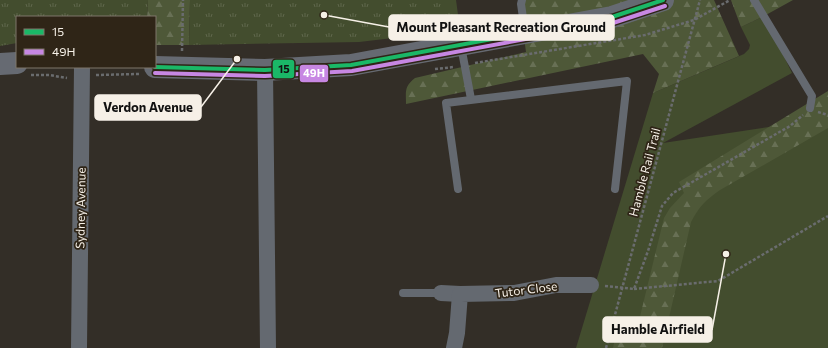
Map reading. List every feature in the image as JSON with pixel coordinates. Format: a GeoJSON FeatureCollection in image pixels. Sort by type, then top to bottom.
{"type":"FeatureCollection","features":[{"type":"Feature","properties":{"kind":"main road"},"geometry":{"type":"LineString","coordinates":[[156,67],[265,70],[351,65],[612,17],[663,0]]}},
{"type":"Feature","properties":{"kind":"main road"},"geometry":{"type":"LineString","coordinates":[[0,64],[16,67]]}},
{"type":"Feature","properties":{"kind":"street","name":"Sydney Avenue"},"geometry":{"type":"LineString","coordinates":[[79,348],[82,68]]}},
{"type":"Feature","properties":{"kind":"street"},"geometry":{"type":"LineString","coordinates":[[265,70],[268,348]]}},
{"type":"Feature","properties":{"kind":"street","name":"Tutor Close"},"geometry":{"type":"LineString","coordinates":[[441,294],[514,293],[556,285],[591,285]]}},
{"type":"Feature","properties":{"kind":"street"},"geometry":{"type":"LineString","coordinates":[[454,348],[457,333],[460,294]]}},
{"type":"Feature","properties":{"kind":"lane"},"geometry":{"type":"LineString","coordinates":[[754,0],[812,96],[810,108]]}},
{"type":"Feature","properties":{"kind":"lane"},"geometry":{"type":"LineString","coordinates":[[520,1],[525,33]]}},
{"type":"Feature","properties":{"kind":"lane"},"geometry":{"type":"LineString","coordinates":[[461,45],[471,99]]}},
{"type":"Feature","properties":{"kind":"lane"},"geometry":{"type":"LineString","coordinates":[[458,189],[446,103],[627,81],[615,189]]}},
{"type":"Feature","properties":{"kind":"lane"},"geometry":{"type":"LineString","coordinates":[[403,293],[441,294]]}},
{"type":"Feature","properties":{"kind":"path"},"geometry":{"type":"LineString","coordinates":[[182,54],[183,0]]}},
{"type":"Feature","properties":{"kind":"path","name":"Hamble Rail Trail"},"geometry":{"type":"LineString","coordinates":[[606,348],[700,0]]}},
{"type":"Feature","properties":{"kind":"path"},"geometry":{"type":"LineString","coordinates":[[694,20],[730,0]]}},
{"type":"Feature","properties":{"kind":"path"},"geometry":{"type":"LineString","coordinates":[[23,69],[71,78]]}},
{"type":"Feature","properties":{"kind":"path"},"geometry":{"type":"LineString","coordinates":[[634,289],[662,206],[673,193],[790,126],[810,108]]}},
{"type":"Feature","properties":{"kind":"path"},"geometry":{"type":"LineString","coordinates":[[623,287],[634,289],[718,281],[828,216]]}},
{"type":"Feature","properties":{"kind":"green space"},"geometry":{"type":"Polygon","coordinates":[[[0,0],[148,0],[147,16],[16,16],[16,43],[0,46],[0,0]]]}},
{"type":"Feature","properties":{"kind":"green space"},"geometry":{"type":"Polygon","coordinates":[[[148,0],[190,0],[189,45],[156,45],[156,16],[147,16],[148,0]]]}},
{"type":"Feature","properties":{"kind":"green space"},"geometry":{"type":"Polygon","coordinates":[[[190,0],[456,0],[460,30],[359,42],[189,45],[190,0]]]}},
{"type":"Feature","properties":{"kind":"green space"},"geometry":{"type":"Polygon","coordinates":[[[519,0],[714,0],[739,56],[653,93],[659,74],[643,54],[406,104],[407,87],[415,78],[526,52],[519,0]]]}},
{"type":"Feature","properties":{"kind":"green space"},"geometry":{"type":"Polygon","coordinates":[[[731,0],[793,0],[741,27],[731,0]]]}},
{"type":"Feature","properties":{"kind":"green space"},"geometry":{"type":"Polygon","coordinates":[[[764,16],[792,73],[663,143],[828,118],[828,348],[576,348],[653,93],[744,54],[749,49],[750,45],[741,27],[764,16]]]}},
{"type":"Feature","properties":{"kind":"green space"},"geometry":{"type":"Polygon","coordinates":[[[828,91],[828,128],[720,190],[700,207],[691,222],[662,348],[613,348],[616,334],[633,333],[637,329],[664,218],[670,208],[684,193],[679,182],[828,91]]]}},
{"type":"Feature","properties":{"kind":"transit line","name":"15"},"geometry":{"type":"LineString","coordinates":[[156,67],[265,70],[351,65],[612,17],[663,0]]}},
{"type":"Feature","properties":{"kind":"transit line","name":"49H"},"geometry":{"type":"LineString","coordinates":[[155,73],[265,76],[352,71],[613,23],[665,6]]}},
{"type":"Feature","properties":{"kind":"place","name":"Mount Pleasant Recreation Ground"},"geometry":{"type":"Point","coordinates":[324,15]}},
{"type":"Feature","properties":{"kind":"place","name":"Verdon Avenue"},"geometry":{"type":"Point","coordinates":[237,59]}},
{"type":"Feature","properties":{"kind":"place","name":"Hamble Airfield"},"geometry":{"type":"Point","coordinates":[726,254]}}]}
